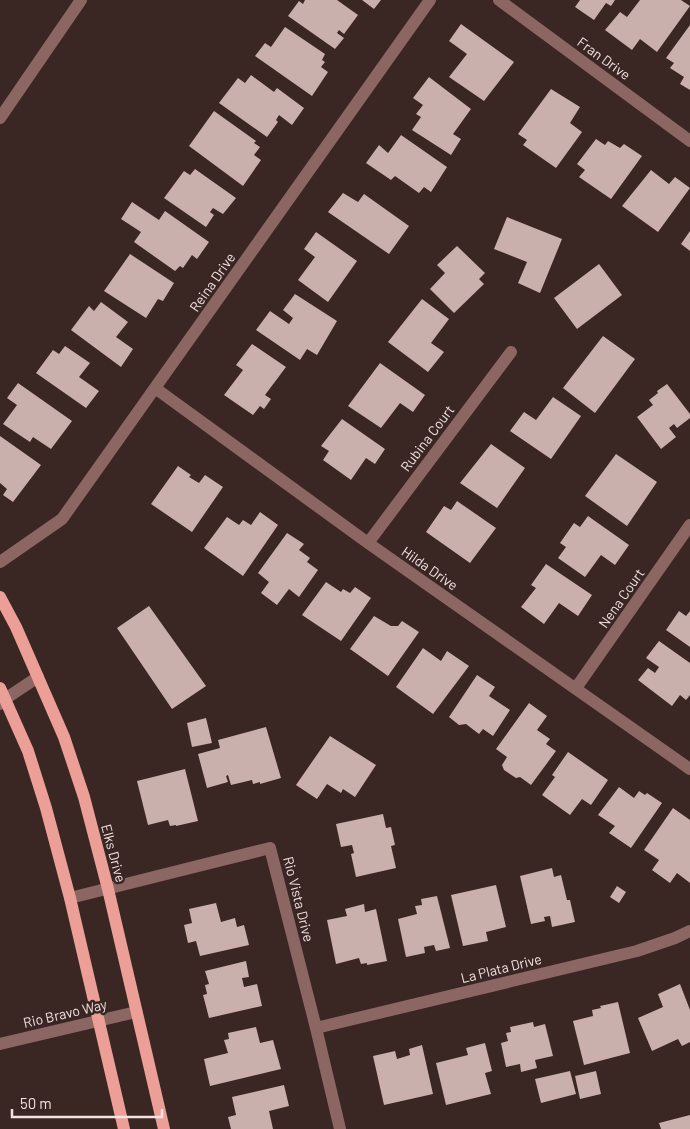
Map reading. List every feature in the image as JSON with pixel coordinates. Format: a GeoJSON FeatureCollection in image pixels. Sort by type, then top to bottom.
{"type":"FeatureCollection","features":[{"type":"Feature","properties":{"kind":"main road","name":"Elks Drive"},"geometry":{"type":"LineString","coordinates":[[0,597],[16,627],[64,737],[84,797],[108,889],[164,1129]]}},
{"type":"Feature","properties":{"kind":"main road"},"geometry":{"type":"LineString","coordinates":[[2,697],[28,751],[46,808],[70,898],[124,1129]]}},
{"type":"Feature","properties":{"kind":"street"},"geometry":{"type":"LineString","coordinates":[[0,118],[81,0]]}},
{"type":"Feature","properties":{"kind":"street","name":"Reina Drive"},"geometry":{"type":"LineString","coordinates":[[0,562],[62,519],[430,0]]}},
{"type":"Feature","properties":{"kind":"street","name":"Fran Drive"},"geometry":{"type":"LineString","coordinates":[[499,0],[690,140]]}},
{"type":"Feature","properties":{"kind":"street","name":"Rubina Court"},"geometry":{"type":"LineString","coordinates":[[368,543],[511,352]]}},
{"type":"Feature","properties":{"kind":"street","name":"Hilda Drive"},"geometry":{"type":"LineString","coordinates":[[156,388],[368,543],[690,768]]}},
{"type":"Feature","properties":{"kind":"street","name":"Nena Court"},"geometry":{"type":"LineString","coordinates":[[576,688],[690,525]]}},
{"type":"Feature","properties":{"kind":"street"},"geometry":{"type":"LineString","coordinates":[[2,697],[38,677]]}},
{"type":"Feature","properties":{"kind":"street","name":"Rio Vista Drive"},"geometry":{"type":"LineString","coordinates":[[70,898],[270,848],[340,1129]]}},
{"type":"Feature","properties":{"kind":"street","name":"La Plata Drive"},"geometry":{"type":"LineString","coordinates":[[316,1028],[637,951],[690,931]]}},
{"type":"Feature","properties":{"kind":"street","name":"Rio Bravo Way"},"geometry":{"type":"LineString","coordinates":[[0,1044],[136,1012]]}},
{"type":"Feature","properties":{"kind":"building"},"geometry":{"type":"Polygon","coordinates":[[[305,0],[337,0],[358,15],[344,34],[339,30],[337,33],[344,38],[335,49],[288,16],[299,1],[303,4],[305,0]]]}},
{"type":"Feature","properties":{"kind":"building"},"geometry":{"type":"Polygon","coordinates":[[[362,0],[381,0],[374,9],[362,0]]]}},
{"type":"Feature","properties":{"kind":"building"},"geometry":{"type":"Polygon","coordinates":[[[580,0],[615,0],[611,6],[606,3],[594,20],[575,7],[580,0]]]}},
{"type":"Feature","properties":{"kind":"building"},"geometry":{"type":"Polygon","coordinates":[[[640,0],[681,0],[690,6],[657,52],[640,39],[632,50],[605,30],[620,12],[627,17],[640,0]]]}},
{"type":"Feature","properties":{"kind":"building"},"geometry":{"type":"Polygon","coordinates":[[[461,24],[514,62],[484,101],[449,77],[467,54],[449,41],[461,24]]]}},
{"type":"Feature","properties":{"kind":"building"},"geometry":{"type":"Polygon","coordinates":[[[690,25],[690,90],[680,84],[684,77],[670,68],[674,63],[666,58],[690,25]]]}},
{"type":"Feature","properties":{"kind":"building"},"geometry":{"type":"Polygon","coordinates":[[[285,27],[325,54],[322,60],[325,62],[321,67],[328,72],[312,96],[255,56],[265,43],[271,47],[285,27]]]}},
{"type":"Feature","properties":{"kind":"building"},"geometry":{"type":"Polygon","coordinates":[[[251,75],[274,92],[277,88],[304,108],[292,125],[279,115],[276,120],[278,122],[267,137],[219,103],[238,78],[245,83],[251,75]]]}},
{"type":"Feature","properties":{"kind":"building"},"geometry":{"type":"Polygon","coordinates":[[[429,77],[471,109],[453,134],[461,139],[451,155],[412,130],[421,117],[416,114],[423,105],[413,98],[429,77]]]}},
{"type":"Feature","properties":{"kind":"building"},"geometry":{"type":"Polygon","coordinates":[[[551,89],[580,107],[570,123],[582,132],[556,168],[523,145],[527,140],[518,134],[551,89]]]}},
{"type":"Feature","properties":{"kind":"building"},"geometry":{"type":"Polygon","coordinates":[[[214,111],[256,141],[254,143],[260,147],[254,155],[261,160],[243,186],[189,146],[214,111]]]}},
{"type":"Feature","properties":{"kind":"building"},"geometry":{"type":"Polygon","coordinates":[[[401,135],[447,167],[431,192],[424,187],[419,193],[395,176],[391,180],[366,163],[379,145],[388,153],[401,135]]]}},
{"type":"Feature","properties":{"kind":"building"},"geometry":{"type":"Polygon","coordinates":[[[596,139],[605,145],[608,141],[620,148],[624,144],[642,156],[611,199],[579,177],[585,170],[577,164],[596,139]]]}},
{"type":"Feature","properties":{"kind":"building"},"geometry":{"type":"Polygon","coordinates":[[[195,169],[236,198],[223,214],[213,208],[210,212],[214,215],[206,227],[164,198],[184,171],[190,175],[195,169]]]}},
{"type":"Feature","properties":{"kind":"building"},"geometry":{"type":"Polygon","coordinates":[[[651,170],[669,184],[675,177],[690,188],[658,232],[622,206],[651,170]]]}},
{"type":"Feature","properties":{"kind":"building"},"geometry":{"type":"Polygon","coordinates":[[[343,193],[358,202],[364,194],[409,226],[389,254],[328,212],[343,193]]]}},
{"type":"Feature","properties":{"kind":"building"},"geometry":{"type":"Polygon","coordinates":[[[132,202],[159,220],[165,211],[209,242],[197,259],[192,255],[183,268],[180,266],[175,271],[134,242],[141,232],[121,219],[132,202]]]}},
{"type":"Feature","properties":{"kind":"building"},"geometry":{"type":"Polygon","coordinates":[[[507,217],[562,239],[540,293],[518,283],[527,262],[494,249],[507,217]]]}},
{"type":"Feature","properties":{"kind":"building"},"geometry":{"type":"Polygon","coordinates":[[[690,231],[690,251],[681,244],[690,231]]]}},
{"type":"Feature","properties":{"kind":"building"},"geometry":{"type":"Polygon","coordinates":[[[316,232],[357,261],[328,302],[298,280],[315,257],[304,249],[316,232]]]}},
{"type":"Feature","properties":{"kind":"building"},"geometry":{"type":"Polygon","coordinates":[[[457,246],[485,273],[479,279],[484,284],[454,313],[430,289],[445,273],[437,265],[457,246]]]}},
{"type":"Feature","properties":{"kind":"building"},"geometry":{"type":"Polygon","coordinates":[[[130,254],[174,283],[163,301],[158,299],[146,318],[104,291],[130,254]]]}},
{"type":"Feature","properties":{"kind":"building"},"geometry":{"type":"Polygon","coordinates":[[[599,264],[622,295],[577,329],[554,298],[599,264]]]}},
{"type":"Feature","properties":{"kind":"building"},"geometry":{"type":"Polygon","coordinates":[[[295,294],[337,321],[317,355],[307,349],[300,360],[256,330],[270,311],[289,324],[293,318],[283,310],[295,294]]]}},
{"type":"Feature","properties":{"kind":"building"},"geometry":{"type":"Polygon","coordinates":[[[422,299],[449,319],[431,343],[444,352],[428,372],[388,342],[422,299]]]}},
{"type":"Feature","properties":{"kind":"building"},"geometry":{"type":"Polygon","coordinates":[[[101,302],[128,322],[116,337],[133,349],[121,367],[71,330],[89,306],[94,311],[101,302]]]}},
{"type":"Feature","properties":{"kind":"building"},"geometry":{"type":"Polygon","coordinates":[[[603,336],[635,359],[595,413],[563,388],[603,336]]]}},
{"type":"Feature","properties":{"kind":"building"},"geometry":{"type":"Polygon","coordinates":[[[252,344],[286,367],[265,395],[271,399],[264,409],[260,406],[253,415],[224,395],[243,370],[236,365],[252,344]]]}},
{"type":"Feature","properties":{"kind":"building"},"geometry":{"type":"Polygon","coordinates":[[[65,346],[90,363],[79,377],[99,391],[86,408],[36,373],[53,350],[59,354],[65,346]]]}},
{"type":"Feature","properties":{"kind":"building"},"geometry":{"type":"Polygon","coordinates":[[[380,363],[425,395],[413,412],[400,403],[381,428],[348,406],[380,363]]]}},
{"type":"Feature","properties":{"kind":"building"},"geometry":{"type":"Polygon","coordinates":[[[18,383],[72,421],[51,449],[33,437],[30,442],[3,424],[17,405],[7,398],[18,383]]]}},
{"type":"Feature","properties":{"kind":"building"},"geometry":{"type":"Polygon","coordinates":[[[667,384],[690,414],[690,418],[677,428],[674,424],[669,428],[676,437],[661,449],[637,417],[653,405],[649,400],[667,384]]]}},
{"type":"Feature","properties":{"kind":"building"},"geometry":{"type":"Polygon","coordinates":[[[553,397],[581,416],[551,459],[510,431],[524,412],[536,420],[553,397]]]}},
{"type":"Feature","properties":{"kind":"building"},"geometry":{"type":"Polygon","coordinates":[[[342,419],[385,449],[375,464],[366,458],[351,480],[323,460],[329,451],[321,446],[342,419]]]}},
{"type":"Feature","properties":{"kind":"building"},"geometry":{"type":"Polygon","coordinates":[[[0,436],[41,465],[13,502],[3,495],[7,489],[0,483],[0,436]]]}},
{"type":"Feature","properties":{"kind":"building"},"geometry":{"type":"Polygon","coordinates":[[[491,444],[525,468],[497,508],[460,483],[491,444]]]}},
{"type":"Feature","properties":{"kind":"building"},"geometry":{"type":"Polygon","coordinates":[[[616,454],[657,482],[627,526],[585,496],[616,454]]]}},
{"type":"Feature","properties":{"kind":"building"},"geometry":{"type":"Polygon","coordinates":[[[178,466],[191,475],[189,477],[199,483],[205,475],[223,487],[192,532],[151,504],[178,466]]]}},
{"type":"Feature","properties":{"kind":"building"},"geometry":{"type":"Polygon","coordinates":[[[457,501],[496,528],[470,563],[426,532],[444,506],[451,510],[457,501]]]}},
{"type":"Feature","properties":{"kind":"building"},"geometry":{"type":"Polygon","coordinates":[[[260,512],[278,525],[243,576],[204,548],[227,517],[239,525],[243,520],[251,525],[260,512]]]}},
{"type":"Feature","properties":{"kind":"building"},"geometry":{"type":"Polygon","coordinates":[[[588,516],[629,545],[615,565],[601,555],[585,577],[558,558],[566,547],[560,543],[574,523],[580,527],[588,516]]]}},
{"type":"Feature","properties":{"kind":"building"},"geometry":{"type":"Polygon","coordinates":[[[287,533],[304,544],[299,550],[310,558],[307,562],[318,570],[299,597],[289,589],[277,605],[261,593],[269,582],[258,573],[287,533]]]}},
{"type":"Feature","properties":{"kind":"building"},"geometry":{"type":"Polygon","coordinates":[[[546,564],[592,595],[578,616],[559,603],[544,624],[521,607],[536,588],[531,585],[546,564]]]}},
{"type":"Feature","properties":{"kind":"building"},"geometry":{"type":"Polygon","coordinates":[[[326,582],[341,592],[343,589],[350,593],[355,587],[371,598],[341,641],[302,615],[326,582]]]}},
{"type":"Feature","properties":{"kind":"building"},"geometry":{"type":"Polygon","coordinates":[[[149,606],[206,686],[172,709],[117,628],[149,606]]]}},
{"type":"Feature","properties":{"kind":"building"},"geometry":{"type":"Polygon","coordinates":[[[679,611],[686,616],[690,611],[690,647],[666,630],[679,611]]]}},
{"type":"Feature","properties":{"kind":"building"},"geometry":{"type":"Polygon","coordinates":[[[374,616],[391,626],[398,626],[402,621],[419,632],[388,676],[350,649],[374,616]]]}},
{"type":"Feature","properties":{"kind":"building"},"geometry":{"type":"Polygon","coordinates":[[[659,641],[690,663],[690,695],[686,700],[680,695],[672,706],[638,680],[648,668],[655,673],[659,667],[646,658],[659,641]]]}},
{"type":"Feature","properties":{"kind":"building"},"geometry":{"type":"Polygon","coordinates":[[[423,648],[441,661],[447,651],[469,666],[433,714],[396,687],[423,648]]]}},
{"type":"Feature","properties":{"kind":"building"},"geometry":{"type":"Polygon","coordinates":[[[477,675],[495,687],[489,696],[510,710],[493,736],[483,729],[479,734],[466,724],[459,725],[449,717],[477,675]]]}},
{"type":"Feature","properties":{"kind":"building"},"geometry":{"type":"Polygon","coordinates":[[[529,703],[547,716],[537,730],[550,739],[546,744],[556,751],[531,785],[520,777],[516,778],[504,770],[502,765],[507,757],[496,749],[529,703]]]}},
{"type":"Feature","properties":{"kind":"building"},"geometry":{"type":"Polygon","coordinates":[[[206,718],[212,743],[192,747],[187,723],[206,718]]]}},
{"type":"Feature","properties":{"kind":"building"},"geometry":{"type":"Polygon","coordinates":[[[266,727],[281,778],[260,784],[260,782],[253,784],[252,780],[231,785],[228,775],[226,776],[228,782],[207,788],[198,754],[220,748],[218,740],[266,727]]]}},
{"type":"Feature","properties":{"kind":"building"},"geometry":{"type":"Polygon","coordinates":[[[330,736],[376,765],[355,797],[343,789],[341,793],[327,784],[317,799],[296,785],[330,736]]]}},
{"type":"Feature","properties":{"kind":"building"},"geometry":{"type":"Polygon","coordinates":[[[568,752],[608,780],[591,805],[582,799],[570,815],[542,795],[555,777],[552,775],[568,752]]]}},
{"type":"Feature","properties":{"kind":"building"},"geometry":{"type":"Polygon","coordinates":[[[185,769],[198,821],[170,826],[168,820],[148,825],[137,781],[185,769]]]}},
{"type":"Feature","properties":{"kind":"building"},"geometry":{"type":"Polygon","coordinates":[[[619,787],[634,798],[639,791],[645,795],[647,793],[662,803],[631,848],[609,833],[615,826],[598,815],[619,787]]]}},
{"type":"Feature","properties":{"kind":"building"},"geometry":{"type":"Polygon","coordinates":[[[673,808],[690,820],[690,883],[677,873],[670,883],[652,870],[659,860],[644,850],[673,808]]]}},
{"type":"Feature","properties":{"kind":"building"},"geometry":{"type":"Polygon","coordinates":[[[383,814],[386,828],[391,827],[395,845],[391,846],[396,868],[356,877],[351,854],[354,853],[352,845],[341,847],[336,824],[383,814]]]}},
{"type":"Feature","properties":{"kind":"building"},"geometry":{"type":"Polygon","coordinates":[[[552,868],[554,877],[561,875],[575,922],[552,927],[550,916],[544,917],[545,921],[531,924],[520,876],[552,868]]]}},
{"type":"Feature","properties":{"kind":"building"},"geometry":{"type":"Polygon","coordinates":[[[496,885],[506,927],[486,932],[488,941],[463,946],[451,895],[496,885]]]}},
{"type":"Feature","properties":{"kind":"building"},"geometry":{"type":"Polygon","coordinates":[[[617,886],[626,892],[619,903],[610,897],[617,886]]]}},
{"type":"Feature","properties":{"kind":"building"},"geometry":{"type":"Polygon","coordinates":[[[437,896],[450,948],[436,951],[434,945],[424,947],[425,953],[406,957],[398,919],[417,914],[415,906],[422,905],[421,899],[437,896]]]}},
{"type":"Feature","properties":{"kind":"building"},"geometry":{"type":"Polygon","coordinates":[[[216,903],[221,922],[235,918],[237,927],[244,925],[249,945],[200,956],[196,941],[188,943],[184,925],[192,923],[189,909],[216,903]]]}},
{"type":"Feature","properties":{"kind":"building"},"geometry":{"type":"Polygon","coordinates":[[[364,904],[365,912],[376,909],[387,961],[367,965],[367,963],[361,964],[359,958],[336,964],[327,920],[347,916],[345,909],[364,904]]]}},
{"type":"Feature","properties":{"kind":"building"},"geometry":{"type":"Polygon","coordinates":[[[246,961],[249,977],[242,978],[244,987],[257,984],[262,1006],[209,1018],[203,995],[207,994],[205,985],[209,984],[205,971],[246,961]]]}},
{"type":"Feature","properties":{"kind":"building"},"geometry":{"type":"Polygon","coordinates":[[[680,984],[690,1010],[690,1042],[682,1046],[678,1039],[652,1051],[638,1018],[663,1007],[658,994],[680,984]]]}},
{"type":"Feature","properties":{"kind":"building"},"geometry":{"type":"Polygon","coordinates":[[[618,1002],[630,1053],[584,1065],[573,1021],[593,1016],[592,1010],[601,1008],[600,1006],[618,1002]]]}},
{"type":"Feature","properties":{"kind":"building"},"geometry":{"type":"Polygon","coordinates":[[[533,1022],[534,1027],[545,1024],[553,1056],[535,1060],[537,1068],[521,1072],[520,1064],[506,1067],[501,1043],[508,1041],[506,1033],[511,1032],[510,1027],[533,1022]]]}},
{"type":"Feature","properties":{"kind":"building"},"geometry":{"type":"Polygon","coordinates":[[[256,1027],[260,1043],[273,1040],[281,1069],[210,1086],[204,1059],[228,1053],[224,1040],[229,1039],[228,1033],[256,1027]]]}},
{"type":"Feature","properties":{"kind":"building"},"geometry":{"type":"Polygon","coordinates":[[[485,1043],[492,1071],[485,1073],[491,1094],[446,1105],[436,1063],[468,1055],[466,1048],[485,1043]]]}},
{"type":"Feature","properties":{"kind":"building"},"geometry":{"type":"Polygon","coordinates":[[[422,1045],[433,1094],[384,1105],[373,1056],[395,1051],[397,1059],[410,1055],[409,1049],[422,1045]]]}},
{"type":"Feature","properties":{"kind":"building"},"geometry":{"type":"Polygon","coordinates":[[[570,1071],[576,1094],[541,1103],[535,1079],[570,1071]]]}},
{"type":"Feature","properties":{"kind":"building"},"geometry":{"type":"Polygon","coordinates":[[[596,1071],[601,1094],[580,1099],[575,1076],[596,1071]]]}},
{"type":"Feature","properties":{"kind":"building"},"geometry":{"type":"Polygon","coordinates":[[[284,1085],[289,1106],[269,1111],[273,1129],[231,1129],[228,1117],[236,1115],[232,1097],[284,1085]]]}},
{"type":"Feature","properties":{"kind":"building"},"geometry":{"type":"Polygon","coordinates":[[[690,1115],[690,1129],[661,1129],[659,1123],[690,1115]]]}}]}
